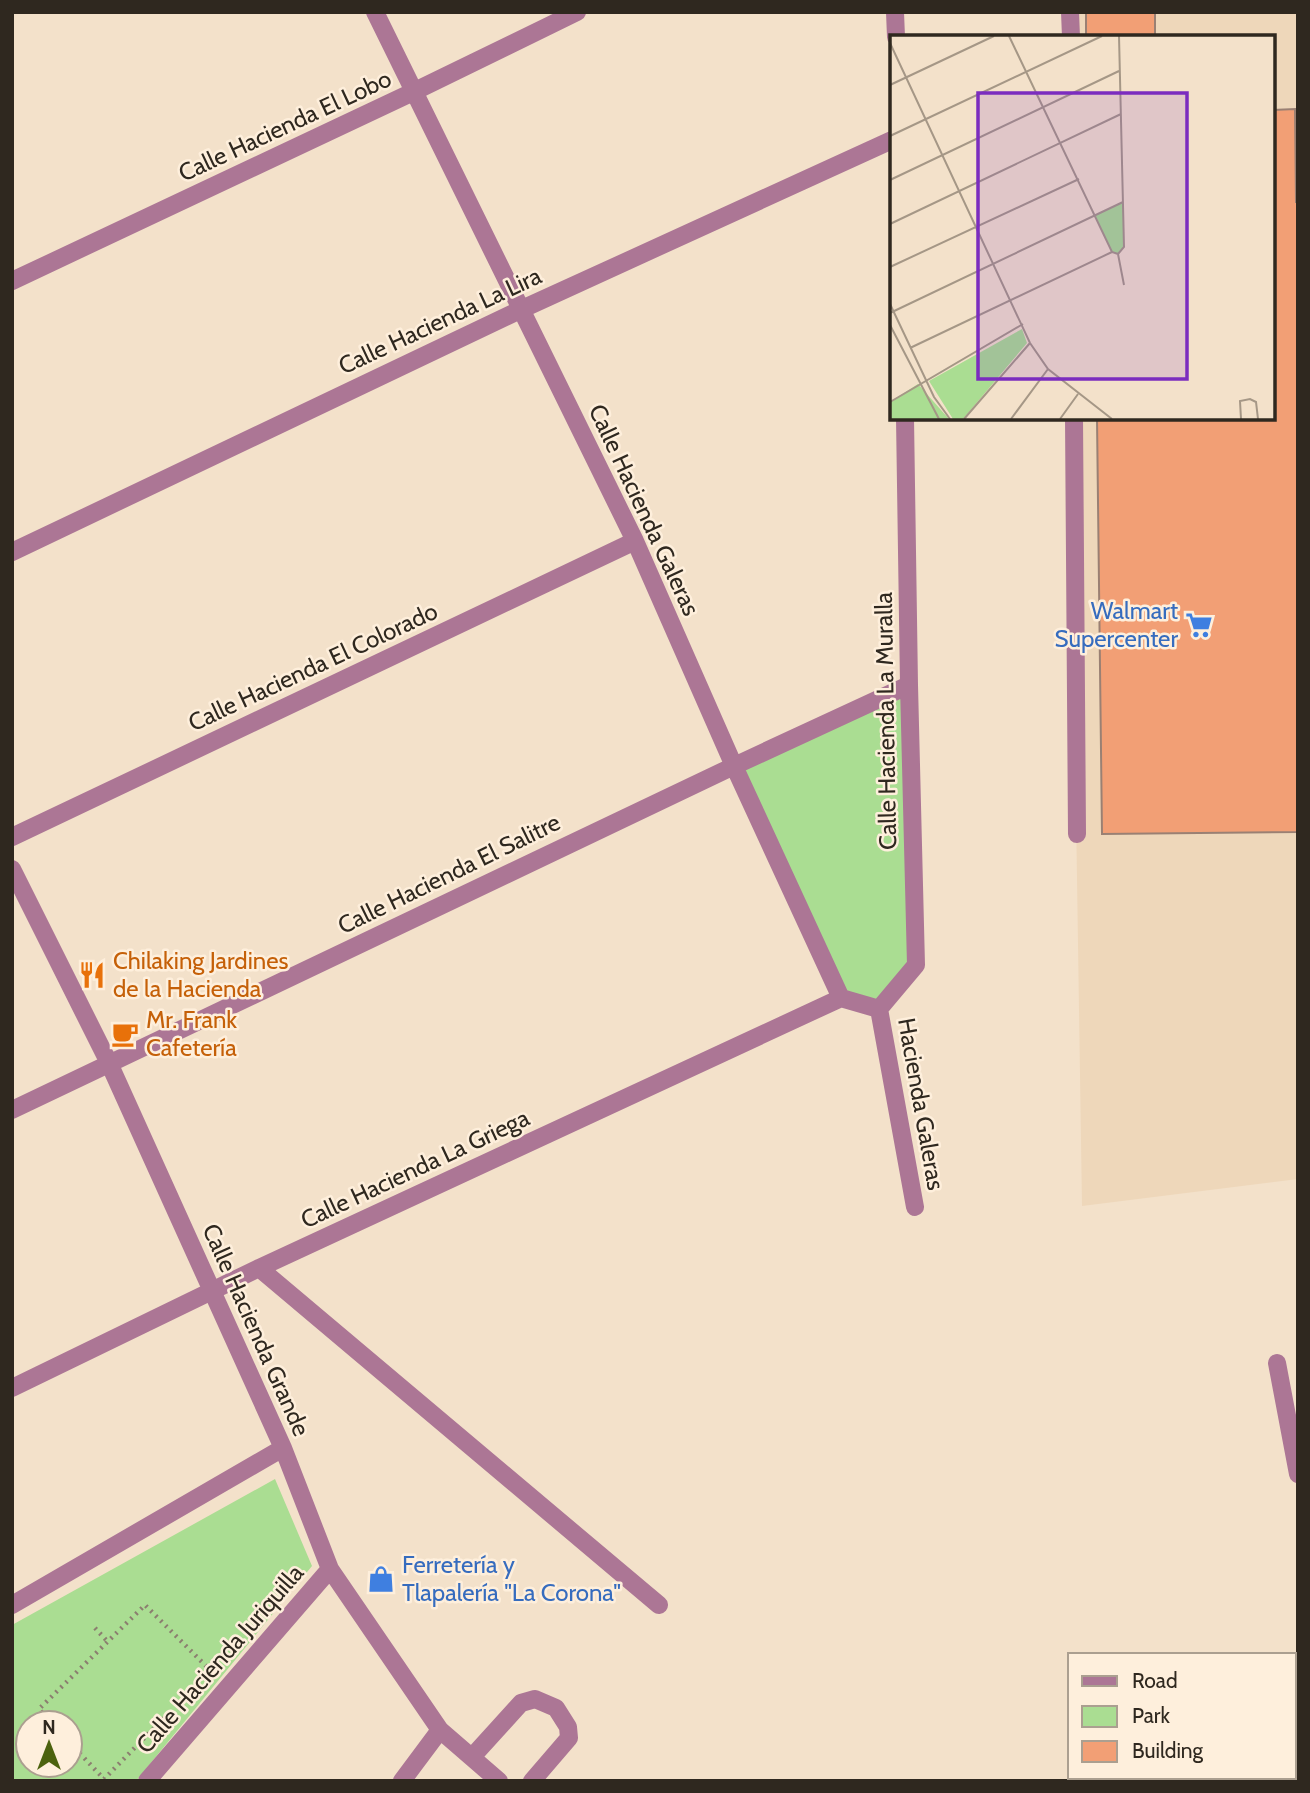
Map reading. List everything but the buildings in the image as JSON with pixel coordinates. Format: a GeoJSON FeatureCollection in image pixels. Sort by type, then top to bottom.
{"type":"FeatureCollection","features":[{"type":"Feature","properties":{"kind":"street","name":"Calle Hacienda Galeras"},"geometry":{"type":"LineString","coordinates":[[375,12],[635,541],[841,998]]}},
{"type":"Feature","properties":{"kind":"street","name":"Calle Hacienda El Lobo"},"geometry":{"type":"LineString","coordinates":[[12,281],[578,12]]}},
{"type":"Feature","properties":{"kind":"street"},"geometry":{"type":"LineString","coordinates":[[895,12],[896,35]]}},
{"type":"Feature","properties":{"kind":"street"},"geometry":{"type":"LineString","coordinates":[[1070,12],[1070,35]]}},
{"type":"Feature","properties":{"kind":"street","name":"Calle Hacienda La Lira"},"geometry":{"type":"LineString","coordinates":[[12,552],[520,310],[890,141]]}},
{"type":"Feature","properties":{"kind":"street","name":"Calle Hacienda La Muralla"},"geometry":{"type":"LineString","coordinates":[[879,1010],[916,965],[905,420]]}},
{"type":"Feature","properties":{"kind":"street"},"geometry":{"type":"LineString","coordinates":[[1074,420],[1077,834]]}},
{"type":"Feature","properties":{"kind":"street","name":"Calle Hacienda El Colorado"},"geometry":{"type":"LineString","coordinates":[[12,837],[635,541]]}},
{"type":"Feature","properties":{"kind":"street","name":"Calle Hacienda El Salitre"},"geometry":{"type":"LineString","coordinates":[[12,1110],[734,765],[909,685]]}},
{"type":"Feature","properties":{"kind":"street","name":"Calle Hacienda Grande"},"geometry":{"type":"LineString","coordinates":[[12,869],[109,1063],[283,1448],[330,1569],[440,1730],[499,1781]]}},
{"type":"Feature","properties":{"kind":"street"},"geometry":{"type":"LineString","coordinates":[[841,998],[879,1010]]}},
{"type":"Feature","properties":{"kind":"street","name":"Calle Hacienda La Griega"},"geometry":{"type":"LineString","coordinates":[[12,1388],[258,1268],[841,998]]}},
{"type":"Feature","properties":{"kind":"street","name":"Hacienda Galeras"},"geometry":{"type":"LineString","coordinates":[[879,1010],[915,1206]]}},
{"type":"Feature","properties":{"kind":"street"},"geometry":{"type":"LineString","coordinates":[[258,1268],[659,1605]]}},
{"type":"Feature","properties":{"kind":"street"},"geometry":{"type":"LineString","coordinates":[[1277,1363],[1298,1474]]}},
{"type":"Feature","properties":{"kind":"street"},"geometry":{"type":"LineString","coordinates":[[12,1605],[283,1448]]}},
{"type":"Feature","properties":{"kind":"street","name":"Calle Hacienda Juriquilla"},"geometry":{"type":"LineString","coordinates":[[147,1781],[330,1569]]}},
{"type":"Feature","properties":{"kind":"street"},"geometry":{"type":"LineString","coordinates":[[472,1758],[521,1703],[535,1699],[556,1708],[568,1727],[569,1738],[532,1781]]}},
{"type":"Feature","properties":{"kind":"street"},"geometry":{"type":"LineString","coordinates":[[402,1781],[440,1730]]}},
{"type":"Feature","properties":{"kind":"path"},"geometry":{"type":"LineString","coordinates":[[39,1709],[145,1605],[210,1671],[202,1679]]}},
{"type":"Feature","properties":{"kind":"path"},"geometry":{"type":"LineString","coordinates":[[95,1628],[108,1642]]}},
{"type":"Feature","properties":{"kind":"path"},"geometry":{"type":"LineString","coordinates":[[84,1758],[104,1779],[177,1705]]}},
{"type":"Feature","properties":{"kind":"shaded area"},"geometry":{"type":"Polygon","coordinates":[[[1064,12],[1298,12],[1298,1179],[1082,1206],[1070,420],[1275,420],[1275,35],[1065,35],[1064,12]]]}},
{"type":"Feature","properties":{"kind":"green space"},"geometry":{"type":"Polygon","coordinates":[[[909,685],[916,965],[879,1009],[841,998],[734,766],[909,685]]]}},
{"type":"Feature","properties":{"kind":"green space"},"geometry":{"type":"Polygon","coordinates":[[[275,1479],[312,1566],[136,1781],[12,1781],[12,1625],[275,1479]]]}},
{"type":"Feature","properties":{"kind":"place","name":"Walmart Supercenter"},"geometry":{"type":"Point","coordinates":[1199,625]}},
{"type":"Feature","properties":{"kind":"place","name":"Chilaking Jardines de la Hacienda"},"geometry":{"type":"Point","coordinates":[92,975]}},
{"type":"Feature","properties":{"kind":"place","name":"Mr. Frank Cafetería"},"geometry":{"type":"Point","coordinates":[125,1034]}},
{"type":"Feature","properties":{"kind":"place","name":"Ferretería y Tlapalería \"La Corona\""},"geometry":{"type":"Point","coordinates":[381,1579]}}]}
